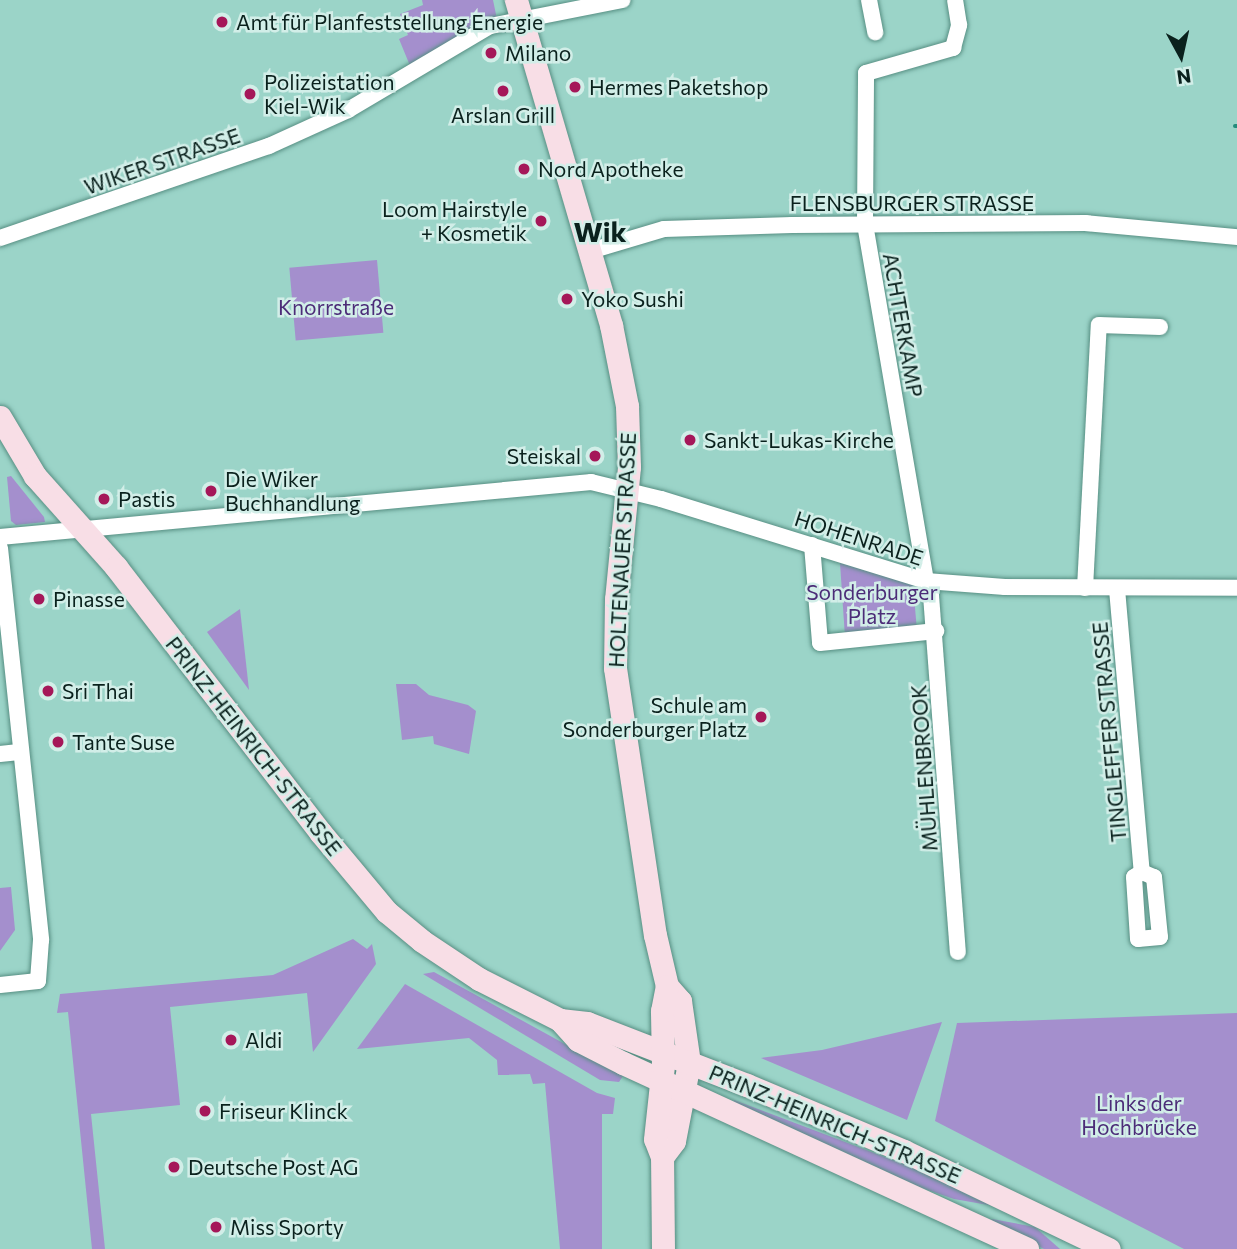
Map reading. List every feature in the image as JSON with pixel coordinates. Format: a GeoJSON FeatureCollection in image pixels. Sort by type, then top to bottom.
{"type":"FeatureCollection","features":[{"type":"Feature","properties":{"kind":"main road","name":"HOLTENAUER STRASSE"},"geometry":{"type":"LineString","coordinates":[[518,10],[590,251],[625,390],[627,490],[615,616],[615,668],[626,760],[667,986],[662,1010],[662,1081],[656,1139],[662,1157],[663,1249]]}},
{"type":"Feature","properties":{"kind":"main road","name":"PRINZ-HEINRICH-STRASSE"},"geometry":{"type":"LineString","coordinates":[[0,417],[34,476],[116,567],[312,822],[387,912],[455,964],[560,1020],[578,1040],[1027,1249]]}},
{"type":"Feature","properties":{"kind":"main road","name":"HOLTENAUER STRASSE"},"geometry":{"type":"LineString","coordinates":[[662,1157],[674,1141],[686,1091],[689,1063],[680,1001],[667,986]]}},
{"type":"Feature","properties":{"kind":"main road","name":"PRINZ-HEINRICH-STRASSE"},"geometry":{"type":"LineString","coordinates":[[560,1020],[587,1023],[904,1151],[1099,1248]]}},
{"type":"Feature","properties":{"kind":"street","name":"WIKER STRASSE"},"geometry":{"type":"LineString","coordinates":[[0,237],[269,146],[348,110],[518,10],[622,0]]}},
{"type":"Feature","properties":{"kind":"street"},"geometry":{"type":"LineString","coordinates":[[869,0],[875,32]]}},
{"type":"Feature","properties":{"kind":"street","name":"ACHTERKAMP"},"geometry":{"type":"LineString","coordinates":[[928,582],[865,223],[866,73],[953,48],[959,25],[955,0]]}},
{"type":"Feature","properties":{"kind":"street","name":"FLENSBURGER STRASSE"},"geometry":{"type":"LineString","coordinates":[[590,251],[664,229],[865,223],[1084,223],[1237,237]]}},
{"type":"Feature","properties":{"kind":"street"},"geometry":{"type":"LineString","coordinates":[[1085,588],[1099,325],[1160,327]]}},
{"type":"Feature","properties":{"kind":"street"},"geometry":{"type":"LineString","coordinates":[[0,537],[592,482],[627,490]]}},
{"type":"Feature","properties":{"kind":"street","name":"HOHENRADE"},"geometry":{"type":"LineString","coordinates":[[627,490],[928,582],[1117,589],[1237,588]]}},
{"type":"Feature","properties":{"kind":"street"},"geometry":{"type":"LineString","coordinates":[[812,545],[820,643],[936,631]]}},
{"type":"Feature","properties":{"kind":"street"},"geometry":{"type":"LineString","coordinates":[[0,548],[19,752],[41,940],[38,981],[0,985]]}},
{"type":"Feature","properties":{"kind":"street","name":"MÜHLENBROOK"},"geometry":{"type":"LineString","coordinates":[[928,582],[936,631],[958,952]]}},
{"type":"Feature","properties":{"kind":"street","name":"TINGLEFFER STRASSE"},"geometry":{"type":"LineString","coordinates":[[1117,589],[1142,872]]}},
{"type":"Feature","properties":{"kind":"street"},"geometry":{"type":"LineString","coordinates":[[0,754],[19,752]]}},
{"type":"Feature","properties":{"kind":"green space"},"geometry":{"type":"Polygon","coordinates":[[[422,0],[493,0],[498,24],[413,73],[399,39],[408,35],[400,14],[423,5],[422,0]]]}},
{"type":"Feature","properties":{"kind":"green space","name":"Knorrstraße"},"geometry":{"type":"Polygon","coordinates":[[[377,260],[383,333],[296,340],[289,268],[377,260]]]}},
{"type":"Feature","properties":{"kind":"green space"},"geometry":{"type":"Polygon","coordinates":[[[11,476],[44,517],[45,522],[16,525],[11,521],[7,477],[11,476]]]}},
{"type":"Feature","properties":{"kind":"green space","name":"Sonderburger Platz"},"geometry":{"type":"Polygon","coordinates":[[[840,563],[913,584],[917,631],[845,637],[840,563]]]}},
{"type":"Feature","properties":{"kind":"green space"},"geometry":{"type":"Polygon","coordinates":[[[240,609],[249,690],[207,632],[240,609]]]}},
{"type":"Feature","properties":{"kind":"green space"},"geometry":{"type":"Polygon","coordinates":[[[396,684],[416,684],[429,695],[468,705],[476,711],[469,754],[434,744],[433,736],[402,740],[396,684]]]}},
{"type":"Feature","properties":{"kind":"green space"},"geometry":{"type":"Polygon","coordinates":[[[11,887],[15,930],[0,951],[0,888],[11,887]]]}},
{"type":"Feature","properties":{"kind":"green space"},"geometry":{"type":"Polygon","coordinates":[[[353,939],[367,949],[372,944],[376,964],[313,1052],[307,993],[170,1007],[180,1105],[91,1114],[105,1249],[92,1249],[68,1012],[57,1013],[60,994],[273,975],[353,939]]]}},
{"type":"Feature","properties":{"kind":"green space"},"geometry":{"type":"Polygon","coordinates":[[[434,972],[623,1076],[619,1082],[600,1080],[423,974],[434,972]]]}},
{"type":"Feature","properties":{"kind":"green space"},"geometry":{"type":"Polygon","coordinates":[[[405,984],[597,1093],[615,1098],[613,1114],[602,1114],[602,1249],[560,1249],[545,1083],[533,1084],[530,1074],[498,1075],[497,1060],[469,1038],[357,1049],[405,984]]]}},
{"type":"Feature","properties":{"kind":"green space","name":"Links der Hochbrücke"},"geometry":{"type":"Polygon","coordinates":[[[1237,1013],[1237,1249],[1184,1249],[935,1121],[957,1023],[1237,1013]]]}},
{"type":"Feature","properties":{"kind":"green space"},"geometry":{"type":"Polygon","coordinates":[[[942,1022],[907,1120],[761,1058],[822,1050],[942,1022]]]}},
{"type":"Feature","properties":{"kind":"green space"},"geometry":{"type":"Polygon","coordinates":[[[734,1100],[943,1179],[994,1206],[954,1199],[916,1186],[732,1104],[734,1100]]]}},
{"type":"Feature","properties":{"kind":"green space"},"geometry":{"type":"Polygon","coordinates":[[[992,1219],[1035,1227],[1060,1249],[1044,1249],[990,1222],[992,1219]]]}},
{"type":"Feature","properties":{"kind":"place","name":"Amt für Planfeststellung Energie"},"geometry":{"type":"Point","coordinates":[222,22]}},
{"type":"Feature","properties":{"kind":"place","name":"Milano"},"geometry":{"type":"Point","coordinates":[491,53]}},
{"type":"Feature","properties":{"kind":"place","name":"Hermes Paketshop"},"geometry":{"type":"Point","coordinates":[575,87]}},
{"type":"Feature","properties":{"kind":"place","name":"Arslan Grill"},"geometry":{"type":"Point","coordinates":[503,91]}},
{"type":"Feature","properties":{"kind":"place","name":"Polizeistation Kiel-Wik"},"geometry":{"type":"Point","coordinates":[250,94]}},
{"type":"Feature","properties":{"kind":"place","name":"Nord Apotheke"},"geometry":{"type":"Point","coordinates":[524,169]}},
{"type":"Feature","properties":{"kind":"place","name":"Loom Hairstyle + Kosmetik"},"geometry":{"type":"Point","coordinates":[541,221]}},
{"type":"Feature","properties":{"kind":"place","name":"Yoko Sushi"},"geometry":{"type":"Point","coordinates":[567,299]}},
{"type":"Feature","properties":{"kind":"place","name":"Sankt-Lukas-Kirche"},"geometry":{"type":"Point","coordinates":[690,440]}},
{"type":"Feature","properties":{"kind":"place","name":"Steiskal"},"geometry":{"type":"Point","coordinates":[595,456]}},
{"type":"Feature","properties":{"kind":"place","name":"Die Wiker Buchhandlung"},"geometry":{"type":"Point","coordinates":[211,491]}},
{"type":"Feature","properties":{"kind":"place","name":"Pastis"},"geometry":{"type":"Point","coordinates":[104,499]}},
{"type":"Feature","properties":{"kind":"place","name":"Pinasse"},"geometry":{"type":"Point","coordinates":[39,599]}},
{"type":"Feature","properties":{"kind":"place","name":"Sri Thai"},"geometry":{"type":"Point","coordinates":[48,691]}},
{"type":"Feature","properties":{"kind":"place","name":"Schule am Sonderburger Platz"},"geometry":{"type":"Point","coordinates":[761,717]}},
{"type":"Feature","properties":{"kind":"place","name":"Tante Suse"},"geometry":{"type":"Point","coordinates":[58,742]}},
{"type":"Feature","properties":{"kind":"place","name":"Aldi"},"geometry":{"type":"Point","coordinates":[231,1040]}},
{"type":"Feature","properties":{"kind":"place","name":"Friseur Klinck"},"geometry":{"type":"Point","coordinates":[205,1111]}},
{"type":"Feature","properties":{"kind":"place","name":"Deutsche Post AG"},"geometry":{"type":"Point","coordinates":[174,1167]}},
{"type":"Feature","properties":{"kind":"place","name":"Miss Sporty"},"geometry":{"type":"Point","coordinates":[216,1227]}},
{"type":"Feature","properties":{"kind":"district","name":"Wik"},"geometry":{"type":"Point","coordinates":[600,231]}}]}
